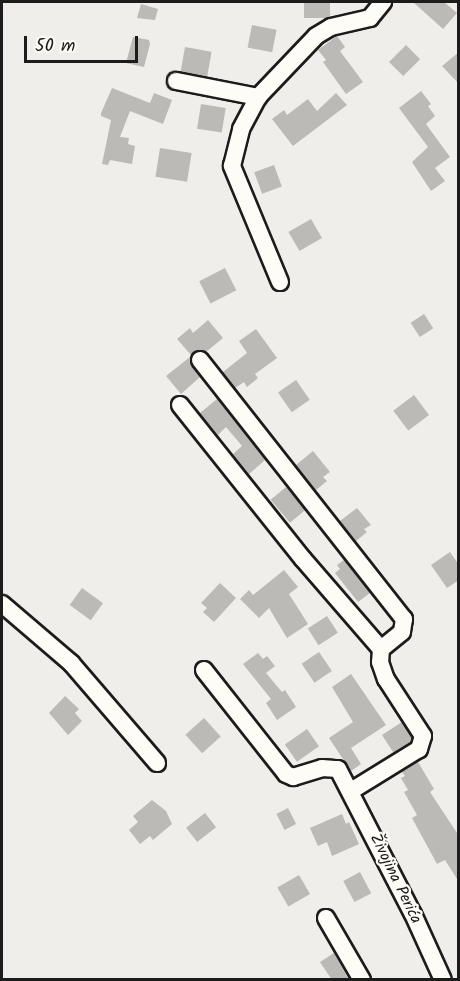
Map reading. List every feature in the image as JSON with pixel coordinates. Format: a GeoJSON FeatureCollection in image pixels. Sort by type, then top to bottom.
{"type":"FeatureCollection","features":[{"type":"Feature","properties":{"kind":"street"},"geometry":{"type":"LineString","coordinates":[[280,282],[232,166],[241,129],[258,97],[316,36],[331,27],[370,18],[383,2]]}},
{"type":"Feature","properties":{"kind":"street"},"geometry":{"type":"LineString","coordinates":[[176,81],[258,97]]}},
{"type":"Feature","properties":{"kind":"street"},"geometry":{"type":"LineString","coordinates":[[200,360],[404,619],[402,632],[381,649]]}},
{"type":"Feature","properties":{"kind":"street"},"geometry":{"type":"LineString","coordinates":[[180,405],[303,559],[381,649],[380,662],[386,679],[423,736],[423,743],[419,749],[348,786],[338,769],[330,767],[300,776],[286,774],[204,670]]}},
{"type":"Feature","properties":{"kind":"street"},"geometry":{"type":"LineString","coordinates":[[2,604],[71,663],[158,763]]}},
{"type":"Feature","properties":{"kind":"street","name":"Živojina Perića"},"geometry":{"type":"LineString","coordinates":[[348,786],[443,980]]}},
{"type":"Feature","properties":{"kind":"street"},"geometry":{"type":"LineString","coordinates":[[326,918],[362,980]]}},
{"type":"Feature","properties":{"kind":"building"},"geometry":{"type":"Polygon","coordinates":[[[304,2],[330,2],[330,18],[304,18],[304,2]]]}},
{"type":"Feature","properties":{"kind":"building"},"geometry":{"type":"Polygon","coordinates":[[[413,2],[444,2],[457,13],[443,29],[413,2]]]}},
{"type":"Feature","properties":{"kind":"building"},"geometry":{"type":"Polygon","coordinates":[[[141,4],[158,9],[155,20],[137,18],[141,4]]]}},
{"type":"Feature","properties":{"kind":"building"},"geometry":{"type":"Polygon","coordinates":[[[252,25],[277,30],[272,52],[248,48],[252,25]]]}},
{"type":"Feature","properties":{"kind":"building"},"geometry":{"type":"Polygon","coordinates":[[[337,36],[345,47],[340,51],[363,82],[346,94],[323,62],[326,60],[318,50],[337,36]]]}},
{"type":"Feature","properties":{"kind":"building"},"geometry":{"type":"Polygon","coordinates":[[[133,37],[149,40],[144,67],[126,63],[133,37]]]}},
{"type":"Feature","properties":{"kind":"building"},"geometry":{"type":"Polygon","coordinates":[[[406,45],[420,59],[403,76],[389,62],[406,45]]]}},
{"type":"Feature","properties":{"kind":"building"},"geometry":{"type":"Polygon","coordinates":[[[185,47],[212,52],[207,76],[181,72],[185,47]]]}},
{"type":"Feature","properties":{"kind":"building"},"geometry":{"type":"Polygon","coordinates":[[[459,52],[459,84],[442,66],[459,52]]]}},
{"type":"Feature","properties":{"kind":"building"},"geometry":{"type":"Polygon","coordinates":[[[112,88],[150,103],[154,93],[172,100],[163,124],[130,111],[120,137],[129,138],[128,144],[135,146],[132,164],[110,160],[108,165],[102,164],[111,120],[101,116],[101,113],[112,88]]]}},
{"type":"Feature","properties":{"kind":"building"},"geometry":{"type":"Polygon","coordinates":[[[421,91],[431,104],[428,106],[435,116],[426,124],[450,157],[435,168],[445,181],[431,191],[412,162],[428,147],[399,108],[421,91]]]}},
{"type":"Feature","properties":{"kind":"building"},"geometry":{"type":"Polygon","coordinates":[[[336,93],[347,105],[293,146],[272,119],[284,110],[287,115],[308,99],[317,111],[336,93]]]}},
{"type":"Feature","properties":{"kind":"building"},"geometry":{"type":"Polygon","coordinates":[[[201,104],[226,108],[222,133],[197,129],[201,104]]]}},
{"type":"Feature","properties":{"kind":"building"},"geometry":{"type":"Polygon","coordinates":[[[160,148],[192,153],[187,182],[155,177],[160,148]]]}},
{"type":"Feature","properties":{"kind":"building"},"geometry":{"type":"Polygon","coordinates":[[[274,165],[282,187],[262,194],[254,172],[274,165]]]}},
{"type":"Feature","properties":{"kind":"building"},"geometry":{"type":"Polygon","coordinates":[[[311,219],[322,238],[299,251],[288,232],[311,219]]]}},
{"type":"Feature","properties":{"kind":"building"},"geometry":{"type":"Polygon","coordinates":[[[225,268],[236,290],[211,303],[199,281],[225,268]]]}},
{"type":"Feature","properties":{"kind":"building"},"geometry":{"type":"Polygon","coordinates":[[[424,314],[433,328],[420,337],[411,323],[424,314]]]}},
{"type":"Feature","properties":{"kind":"building"},"geometry":{"type":"Polygon","coordinates":[[[208,320],[223,338],[206,352],[198,350],[191,355],[177,339],[190,328],[193,333],[208,320]]]}},
{"type":"Feature","properties":{"kind":"building"},"geometry":{"type":"Polygon","coordinates":[[[256,329],[277,358],[255,374],[258,378],[247,387],[244,382],[235,388],[223,372],[247,353],[239,341],[256,329]]]}},
{"type":"Feature","properties":{"kind":"building"},"geometry":{"type":"Polygon","coordinates":[[[190,357],[191,366],[200,377],[181,394],[166,376],[190,357]]]}},
{"type":"Feature","properties":{"kind":"building"},"geometry":{"type":"Polygon","coordinates":[[[296,380],[310,400],[292,412],[278,393],[296,380]]]}},
{"type":"Feature","properties":{"kind":"building"},"geometry":{"type":"Polygon","coordinates":[[[414,395],[429,415],[408,431],[393,411],[414,395]]]}},
{"type":"Feature","properties":{"kind":"building"},"geometry":{"type":"Polygon","coordinates":[[[217,399],[265,460],[249,474],[233,454],[242,446],[226,427],[218,435],[200,413],[217,399]]]}},
{"type":"Feature","properties":{"kind":"building"},"geometry":{"type":"Polygon","coordinates":[[[313,451],[330,472],[323,477],[327,481],[316,490],[296,465],[313,451]]]}},
{"type":"Feature","properties":{"kind":"building"},"geometry":{"type":"Polygon","coordinates":[[[286,487],[305,510],[290,523],[271,500],[286,487]]]}},
{"type":"Feature","properties":{"kind":"building"},"geometry":{"type":"Polygon","coordinates":[[[357,508],[371,525],[364,529],[367,532],[356,541],[340,521],[357,508]]]}},
{"type":"Feature","properties":{"kind":"building"},"geometry":{"type":"Polygon","coordinates":[[[450,552],[459,565],[459,580],[447,588],[431,565],[450,552]]]}},
{"type":"Feature","properties":{"kind":"building"},"geometry":{"type":"Polygon","coordinates":[[[344,560],[370,593],[358,602],[335,573],[340,569],[337,565],[344,560]]]}},
{"type":"Feature","properties":{"kind":"building"},"geometry":{"type":"Polygon","coordinates":[[[284,570],[298,587],[289,594],[308,624],[287,638],[269,608],[259,618],[240,599],[249,590],[253,595],[284,570]]]}},
{"type":"Feature","properties":{"kind":"building"},"geometry":{"type":"Polygon","coordinates":[[[220,583],[236,598],[214,622],[203,612],[207,608],[201,603],[220,583]]]}},
{"type":"Feature","properties":{"kind":"building"},"geometry":{"type":"Polygon","coordinates":[[[82,588],[103,603],[91,620],[70,605],[82,588]]]}},
{"type":"Feature","properties":{"kind":"building"},"geometry":{"type":"Polygon","coordinates":[[[327,616],[338,633],[319,645],[308,629],[327,616]]]}},
{"type":"Feature","properties":{"kind":"building"},"geometry":{"type":"Polygon","coordinates":[[[319,652],[332,671],[314,683],[302,664],[319,652]]]}},
{"type":"Feature","properties":{"kind":"building"},"geometry":{"type":"Polygon","coordinates":[[[258,653],[263,659],[267,656],[275,666],[266,673],[282,692],[285,690],[296,707],[277,720],[266,703],[271,699],[243,664],[258,653]]]}},
{"type":"Feature","properties":{"kind":"building"},"geometry":{"type":"Polygon","coordinates":[[[351,674],[386,725],[351,748],[361,764],[351,771],[329,738],[353,722],[332,687],[351,674]]]}},
{"type":"Feature","properties":{"kind":"building"},"geometry":{"type":"Polygon","coordinates":[[[65,696],[79,709],[75,713],[82,721],[68,735],[49,713],[65,696]]]}},
{"type":"Feature","properties":{"kind":"building"},"geometry":{"type":"Polygon","coordinates":[[[204,718],[221,737],[202,753],[185,735],[204,718]]]}},
{"type":"Feature","properties":{"kind":"building"},"geometry":{"type":"Polygon","coordinates":[[[402,722],[412,738],[410,742],[390,754],[393,752],[382,735],[402,722]]]}},
{"type":"Feature","properties":{"kind":"building"},"geometry":{"type":"Polygon","coordinates":[[[307,729],[319,746],[297,762],[285,744],[307,729]]]}},
{"type":"Feature","properties":{"kind":"building"},"geometry":{"type":"Polygon","coordinates":[[[418,762],[434,789],[430,792],[459,836],[459,882],[445,860],[437,864],[412,818],[417,815],[404,792],[408,790],[401,778],[405,776],[402,772],[418,762]]]}},
{"type":"Feature","properties":{"kind":"building"},"geometry":{"type":"Polygon","coordinates":[[[152,800],[166,811],[172,824],[153,840],[150,836],[140,844],[129,830],[138,822],[133,816],[152,800]]]}},
{"type":"Feature","properties":{"kind":"building"},"geometry":{"type":"Polygon","coordinates":[[[288,808],[296,824],[285,830],[276,814],[288,808]]]}},
{"type":"Feature","properties":{"kind":"building"},"geometry":{"type":"Polygon","coordinates":[[[205,813],[216,827],[197,842],[186,828],[205,813]]]}},
{"type":"Feature","properties":{"kind":"building"},"geometry":{"type":"Polygon","coordinates":[[[342,814],[346,824],[349,822],[359,844],[332,856],[327,842],[318,846],[310,828],[342,814]]]}},
{"type":"Feature","properties":{"kind":"building"},"geometry":{"type":"Polygon","coordinates":[[[360,872],[371,893],[354,902],[343,881],[360,872]]]}},
{"type":"Feature","properties":{"kind":"building"},"geometry":{"type":"Polygon","coordinates":[[[299,875],[310,894],[288,907],[277,888],[299,875]]]}},
{"type":"Feature","properties":{"kind":"building"},"geometry":{"type":"Polygon","coordinates":[[[334,953],[349,980],[332,980],[320,962],[334,953]]]}}]}
